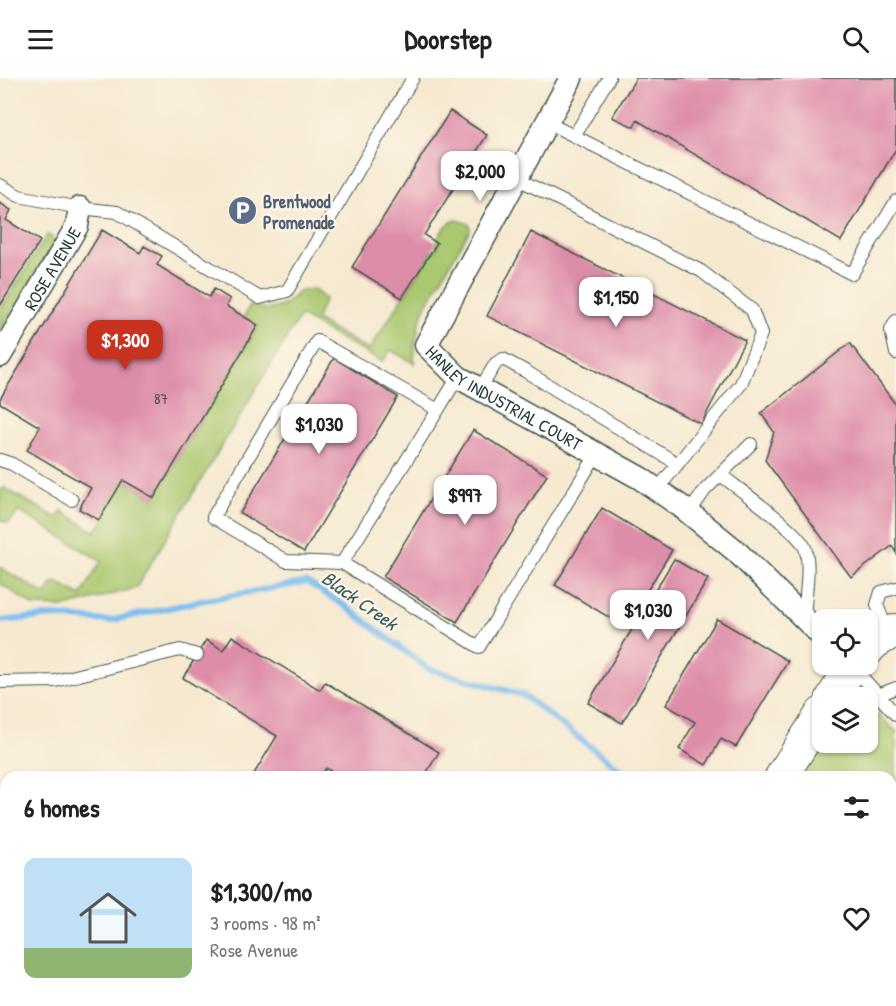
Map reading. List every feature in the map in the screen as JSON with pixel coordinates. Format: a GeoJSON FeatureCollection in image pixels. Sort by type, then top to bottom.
{"type":"FeatureCollection","features":[{"type":"Feature","properties":{"kind":"street","name":"HANLEY INDUSTRIAL COURT"},"geometry":{"type":"LineString","coordinates":[[571,78],[426,345],[458,377],[640,478],[689,513],[736,551],[812,626]]}},
{"type":"Feature","properties":{"kind":"street","name":"ROSE AVENUE"},"geometry":{"type":"LineString","coordinates":[[0,356],[77,226],[80,208]]}},
{"type":"Feature","properties":{"kind":"street"},"geometry":{"type":"LineString","coordinates":[[841,687],[850,675]]}},
{"type":"Feature","properties":{"kind":"street"},"geometry":{"type":"LineString","coordinates":[[786,771],[812,729]]}},
{"type":"Feature","properties":{"kind":"lane"},"geometry":{"type":"LineString","coordinates":[[0,185],[19,196],[80,208],[117,212],[260,297],[287,291],[413,78]]}},
{"type":"Feature","properties":{"kind":"lane"},"geometry":{"type":"LineString","coordinates":[[574,136],[609,78]]}},
{"type":"Feature","properties":{"kind":"lane"},"geometry":{"type":"LineString","coordinates":[[546,122],[852,274],[896,201]]}},
{"type":"Feature","properties":{"kind":"lane"},"geometry":{"type":"LineString","coordinates":[[516,178],[701,271],[752,310],[761,334],[741,384],[657,490]]}},
{"type":"Feature","properties":{"kind":"lane"},"geometry":{"type":"LineString","coordinates":[[896,321],[891,330],[896,353]]}},
{"type":"Feature","properties":{"kind":"lane"},"geometry":{"type":"LineString","coordinates":[[438,410],[316,341],[213,518],[286,561],[342,563],[479,647],[596,454]]}},
{"type":"Feature","properties":{"kind":"lane"},"geometry":{"type":"LineString","coordinates":[[480,390],[496,363],[503,359],[678,464]]}},
{"type":"Feature","properties":{"kind":"lane"},"geometry":{"type":"LineString","coordinates":[[342,563],[458,377]]}},
{"type":"Feature","properties":{"kind":"lane"},"geometry":{"type":"LineString","coordinates":[[689,513],[705,490],[751,444]]}},
{"type":"Feature","properties":{"kind":"lane"},"geometry":{"type":"LineString","coordinates":[[0,460],[12,464],[72,500]]}},
{"type":"Feature","properties":{"kind":"lane"},"geometry":{"type":"LineString","coordinates":[[721,475],[792,531],[805,547],[807,564],[804,618]]}},
{"type":"Feature","properties":{"kind":"lane"},"geometry":{"type":"LineString","coordinates":[[875,609],[881,592],[896,588]]}},
{"type":"Feature","properties":{"kind":"lane"},"geometry":{"type":"LineString","coordinates":[[0,682],[55,681],[180,650],[197,654]]}},
{"type":"Feature","properties":{"kind":"lane"},"geometry":{"type":"LineString","coordinates":[[896,688],[878,695],[896,715]]}},
{"type":"Feature","properties":{"kind":"green space"},"geometry":{"type":"Polygon","coordinates":[[[457,220],[469,224],[470,229],[427,304],[419,323],[414,363],[390,350],[384,360],[380,361],[300,316],[136,588],[65,607],[33,606],[0,583],[0,567],[46,595],[52,584],[56,582],[81,596],[101,561],[19,511],[8,523],[0,520],[0,491],[4,488],[57,518],[62,511],[95,532],[107,513],[104,511],[123,480],[154,498],[258,326],[244,317],[250,305],[271,309],[283,305],[299,291],[313,289],[325,299],[316,320],[369,350],[433,251],[437,250],[438,239],[443,230],[457,220]]]}},
{"type":"Feature","properties":{"kind":"green space"},"geometry":{"type":"Polygon","coordinates":[[[47,235],[54,241],[0,331],[0,311],[47,235]]]}},
{"type":"Feature","properties":{"kind":"green space"},"geometry":{"type":"Polygon","coordinates":[[[878,715],[896,731],[896,771],[792,771],[812,745],[812,753],[878,753],[878,715]]]}},
{"type":"Feature","properties":{"kind":"building"},"geometry":{"type":"Polygon","coordinates":[[[636,78],[896,78],[896,149],[841,241],[637,120],[634,127],[612,117],[636,78]]]}},
{"type":"Feature","properties":{"kind":"building"},"geometry":{"type":"Polygon","coordinates":[[[450,111],[487,135],[424,235],[437,243],[402,298],[352,267],[450,111]]]}},
{"type":"Feature","properties":{"kind":"building"},"geometry":{"type":"Polygon","coordinates":[[[0,203],[11,210],[6,220],[40,241],[0,306],[0,203]]]}},
{"type":"Feature","properties":{"kind":"building"},"geometry":{"type":"Polygon","coordinates":[[[102,230],[140,253],[144,246],[162,256],[157,265],[209,297],[214,289],[230,299],[226,306],[258,325],[154,498],[123,480],[99,520],[79,509],[91,488],[27,450],[40,427],[0,403],[0,399],[102,230]]]}},
{"type":"Feature","properties":{"kind":"building"},"geometry":{"type":"Polygon","coordinates":[[[531,232],[745,340],[701,424],[487,316],[531,232]]]}},
{"type":"Feature","properties":{"kind":"building"},"geometry":{"type":"Polygon","coordinates":[[[850,343],[896,405],[896,553],[892,546],[851,577],[765,460],[774,432],[761,413],[850,343]]]}},
{"type":"Feature","properties":{"kind":"building"},"geometry":{"type":"Polygon","coordinates":[[[334,358],[398,397],[304,552],[240,513],[334,358]]]}},
{"type":"Feature","properties":{"kind":"building"},"geometry":{"type":"Polygon","coordinates":[[[473,430],[547,475],[457,622],[383,577],[473,430]]]}},
{"type":"Feature","properties":{"kind":"building"},"geometry":{"type":"Polygon","coordinates":[[[602,508],[672,550],[625,627],[555,585],[602,508]]]}},
{"type":"Feature","properties":{"kind":"building"},"geometry":{"type":"Polygon","coordinates":[[[674,559],[708,579],[622,723],[588,703],[674,559]]]}},
{"type":"Feature","properties":{"kind":"building"},"geometry":{"type":"Polygon","coordinates":[[[717,619],[788,661],[736,747],[721,739],[706,765],[679,749],[695,722],[666,705],[717,619]]]}},
{"type":"Feature","properties":{"kind":"building"},"geometry":{"type":"Polygon","coordinates":[[[232,636],[320,690],[325,682],[439,752],[428,771],[331,771],[326,768],[324,771],[256,771],[277,736],[183,678],[206,640],[223,650],[232,636]]]}},
{"type":"Feature","properties":{"kind":"waterway","name":"Black Creek"},"geometry":{"type":"LineString","coordinates":[[0,621],[53,616],[109,621],[200,601],[307,582],[345,606],[429,669],[523,695],[622,771]]}},
{"type":"Feature","properties":{"kind":"place","name":"Brentwood Promenade"},"geometry":{"type":"Point","coordinates":[242,211]}}]}
